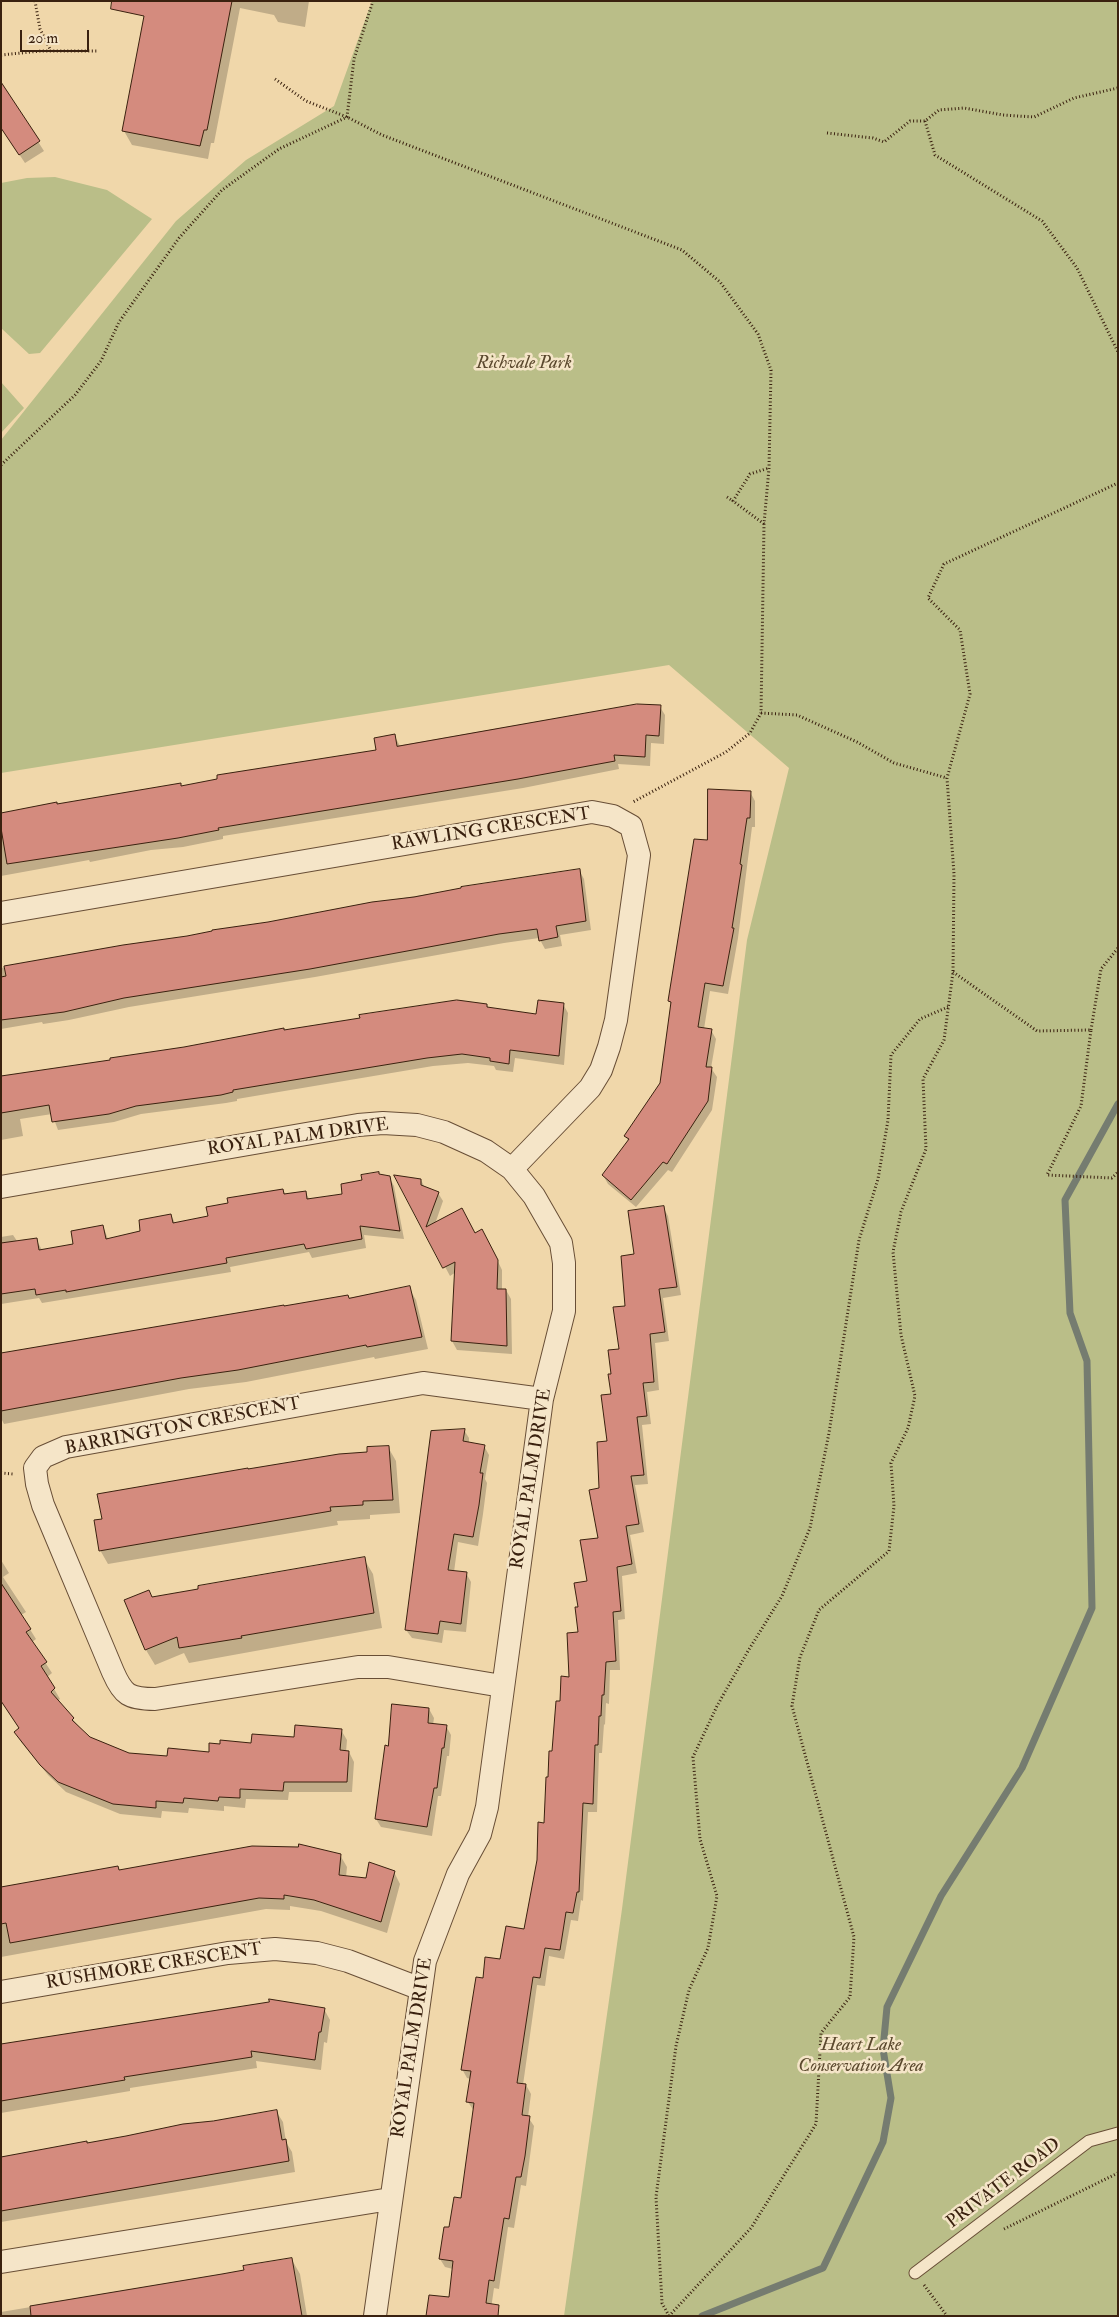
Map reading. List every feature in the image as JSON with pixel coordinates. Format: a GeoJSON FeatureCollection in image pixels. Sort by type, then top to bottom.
{"type":"FeatureCollection","features":[{"type":"Feature","properties":{"kind":"street","name":"RAWLING CRESCENT"},"geometry":{"type":"LineString","coordinates":[[1,913],[592,812],[613,816],[625,823]]}},
{"type":"Feature","properties":{"kind":"street"},"geometry":{"type":"LineString","coordinates":[[512,1169],[590,1088],[601,1070],[609,1047],[616,1020],[638,855],[631,826],[625,823]]}},
{"type":"Feature","properties":{"kind":"street","name":"ROYAL PALM DRIVE"},"geometry":{"type":"LineString","coordinates":[[1,1187],[383,1123],[417,1125],[444,1132],[486,1151],[512,1169],[534,1196],[553,1226],[561,1243],[564,1263],[564,1311],[542,1399],[487,1807],[480,1834],[458,1874],[424,1961],[375,2316]]}},
{"type":"Feature","properties":{"kind":"street","name":"BARRINGTON CRESCENT"},"geometry":{"type":"LineString","coordinates":[[502,1686],[388,1667],[358,1667],[154,1699],[136,1699],[121,1690],[113,1672],[43,1505],[35,1468],[43,1457],[66,1447],[423,1383],[542,1399]]}},
{"type":"Feature","properties":{"kind":"street","name":"RUSHMORE CRESCENT"},"geometry":{"type":"LineString","coordinates":[[1,1992],[228,1952],[275,1949],[317,1953],[348,1961],[421,1989]]}},
{"type":"Feature","properties":{"kind":"street"},"geometry":{"type":"LineString","coordinates":[[1,2262],[390,2199]]}},
{"type":"Feature","properties":{"kind":"lane","name":"PRIVATE ROAD"},"geometry":{"type":"LineString","coordinates":[[916,2273],[1089,2141],[1118,2133]]}},
{"type":"Feature","properties":{"kind":"path"},"geometry":{"type":"LineString","coordinates":[[35,1],[40,29],[51,51]]}},
{"type":"Feature","properties":{"kind":"path"},"geometry":{"type":"LineString","coordinates":[[348,117],[354,60],[373,1]]}},
{"type":"Feature","properties":{"kind":"path"},"geometry":{"type":"LineString","coordinates":[[1,55],[97,50]]}},
{"type":"Feature","properties":{"kind":"path"},"geometry":{"type":"LineString","coordinates":[[275,79],[306,101],[348,117],[382,135],[682,250],[720,282],[758,334],[771,370],[769,468],[764,524],[761,713],[750,733],[726,752],[631,803],[625,823]]}},
{"type":"Feature","properties":{"kind":"path"},"geometry":{"type":"LineString","coordinates":[[828,133],[874,138],[884,142],[910,121],[925,120],[939,110],[964,108],[1003,115],[1034,117],[1074,98],[1118,88]]}},
{"type":"Feature","properties":{"kind":"path"},"geometry":{"type":"LineString","coordinates":[[1,465],[75,394],[101,361],[119,322],[179,238],[222,190],[279,149],[348,117]]}},
{"type":"Feature","properties":{"kind":"path"},"geometry":{"type":"LineString","coordinates":[[925,120],[935,155],[1042,221],[1077,268],[1118,352]]}},
{"type":"Feature","properties":{"kind":"path"},"geometry":{"type":"LineString","coordinates":[[733,501],[750,474],[769,468]]}},
{"type":"Feature","properties":{"kind":"path"},"geometry":{"type":"LineString","coordinates":[[948,1007],[920,1019],[891,1055],[888,1120],[878,1179],[859,1240],[829,1433],[810,1528],[782,1596],[734,1674],[693,1757],[700,1838],[717,1896],[708,1948],[689,1990],[676,2046],[656,2197],[662,2303],[669,2316],[751,2228],[816,2124],[821,2034],[850,1997],[854,1937],[792,1706],[800,1657],[819,1610],[889,1551],[894,1506],[891,1464],[908,1428],[915,1396],[901,1335],[893,1252],[901,1212],[926,1149],[923,1079],[944,1040],[953,972],[954,874],[947,778],[970,694],[960,630],[928,598],[944,564],[1118,483]]}},
{"type":"Feature","properties":{"kind":"path"},"geometry":{"type":"LineString","coordinates":[[727,497],[764,524]]}},
{"type":"Feature","properties":{"kind":"path"},"geometry":{"type":"LineString","coordinates":[[761,713],[797,715],[857,742],[894,762],[947,778]]}},
{"type":"Feature","properties":{"kind":"path"},"geometry":{"type":"LineString","coordinates":[[1118,948],[1101,969],[1081,1106],[1047,1175],[1118,1178]]}},
{"type":"Feature","properties":{"kind":"path"},"geometry":{"type":"LineString","coordinates":[[953,972],[1038,1031],[1091,1030]]}},
{"type":"Feature","properties":{"kind":"path"},"geometry":{"type":"LineString","coordinates":[[1112,1178],[1118,1172]]}},
{"type":"Feature","properties":{"kind":"path"},"geometry":{"type":"LineString","coordinates":[[1003,2229],[1118,2173]]}},
{"type":"Feature","properties":{"kind":"path"},"geometry":{"type":"LineString","coordinates":[[916,2273],[947,2316]]}},
{"type":"Feature","properties":{"kind":"green space","name":"Heart Lake Conservation Area"},"geometry":{"type":"Polygon","coordinates":[[[372,1],[1118,1],[1118,2316],[564,2316],[622,1909],[747,940],[789,768],[669,665],[1,773],[1,440],[176,221],[246,160],[334,106],[372,1]]]}},
{"type":"Feature","properties":{"kind":"green space"},"geometry":{"type":"Polygon","coordinates":[[[55,177],[107,190],[152,219],[40,353],[29,354],[1,328],[1,183],[27,178],[55,177]]]}},
{"type":"Feature","properties":{"kind":"green space"},"geometry":{"type":"Polygon","coordinates":[[[1,382],[24,408],[1,433],[1,382]]]}},
{"type":"Feature","properties":{"kind":"building"},"geometry":{"type":"Polygon","coordinates":[[[112,1],[232,1],[207,130],[204,130],[200,146],[122,131],[144,16],[111,9],[112,1]]]}},
{"type":"Feature","properties":{"kind":"building"},"geometry":{"type":"Polygon","coordinates":[[[1,82],[40,141],[19,155],[1,128],[1,82]]]}},
{"type":"Feature","properties":{"kind":"building"},"geometry":{"type":"Polygon","coordinates":[[[637,704],[661,705],[659,736],[646,735],[645,757],[614,755],[615,761],[518,779],[218,828],[219,830],[178,838],[7,864],[1,828],[1,813],[57,802],[57,804],[181,783],[181,786],[217,779],[217,775],[376,750],[374,738],[395,734],[397,746],[637,704]]]}},
{"type":"Feature","properties":{"kind":"building"},"geometry":{"type":"Polygon","coordinates":[[[708,789],[751,791],[750,818],[747,818],[732,928],[734,928],[723,986],[705,983],[698,1027],[712,1029],[706,1067],[712,1067],[708,1101],[667,1164],[663,1162],[631,1200],[602,1175],[629,1139],[624,1136],[660,1083],[671,1002],[668,1001],[694,839],[707,840],[708,789]]]}},
{"type":"Feature","properties":{"kind":"building"},"geometry":{"type":"Polygon","coordinates":[[[580,869],[586,921],[556,926],[558,937],[539,941],[537,929],[499,934],[310,969],[124,998],[64,1012],[1,1020],[1,977],[6,976],[4,966],[268,922],[372,902],[414,897],[461,887],[580,869]]]}},
{"type":"Feature","properties":{"kind":"building"},"geometry":{"type":"Polygon","coordinates":[[[457,1000],[487,1004],[487,1007],[536,1014],[538,1000],[564,1003],[559,1056],[510,1050],[509,1064],[490,1061],[490,1058],[462,1054],[427,1058],[233,1090],[233,1092],[221,1095],[136,1106],[109,1114],[52,1122],[49,1105],[1,1113],[1,1076],[110,1060],[110,1058],[184,1047],[284,1028],[284,1030],[360,1018],[359,1015],[457,1000]]]}},
{"type":"Feature","properties":{"kind":"building"},"geometry":{"type":"Polygon","coordinates":[[[379,1172],[379,1174],[390,1176],[400,1231],[360,1226],[362,1239],[306,1249],[304,1244],[276,1249],[226,1258],[227,1263],[66,1292],[66,1290],[36,1295],[35,1289],[1,1294],[1,1243],[37,1238],[39,1250],[73,1244],[71,1231],[103,1225],[106,1239],[140,1231],[139,1220],[171,1214],[173,1223],[208,1216],[206,1207],[228,1203],[227,1198],[283,1189],[284,1194],[306,1191],[307,1199],[342,1194],[341,1184],[362,1180],[361,1175],[379,1172]]]}},
{"type":"Feature","properties":{"kind":"building"},"geometry":{"type":"Polygon","coordinates":[[[394,1175],[421,1179],[421,1185],[439,1192],[426,1227],[462,1208],[475,1233],[482,1229],[498,1260],[497,1289],[506,1289],[507,1346],[451,1341],[455,1262],[443,1268],[394,1175]]]}},
{"type":"Feature","properties":{"kind":"building"},"geometry":{"type":"Polygon","coordinates":[[[664,1206],[677,1287],[659,1289],[665,1332],[650,1334],[654,1382],[643,1383],[647,1416],[637,1417],[644,1475],[631,1476],[639,1524],[626,1526],[632,1564],[617,1567],[621,1611],[613,1612],[616,1661],[606,1662],[604,1695],[602,1695],[601,1716],[599,1716],[598,1745],[595,1745],[593,1804],[583,1803],[579,1892],[577,1892],[573,1913],[566,1912],[560,1950],[545,1948],[540,1978],[533,1977],[517,2083],[526,2084],[522,2115],[530,2116],[525,2156],[521,2177],[516,2177],[509,2219],[504,2218],[494,2281],[489,2280],[486,2303],[499,2305],[498,2316],[426,2316],[429,2295],[449,2297],[453,2261],[439,2259],[444,2227],[449,2227],[454,2197],[461,2198],[474,2103],[466,2102],[471,2071],[461,2070],[476,1977],[483,1978],[485,1957],[500,1959],[506,1926],[524,1929],[537,1860],[538,1822],[544,1823],[546,1777],[548,1777],[549,1751],[552,1751],[556,1701],[560,1701],[561,1676],[569,1677],[567,1633],[578,1632],[575,1607],[578,1607],[574,1583],[587,1581],[580,1540],[598,1538],[589,1490],[599,1488],[597,1442],[607,1441],[601,1395],[611,1394],[608,1374],[611,1374],[608,1350],[619,1349],[613,1307],[625,1306],[621,1256],[634,1254],[628,1211],[664,1206]]]}},
{"type":"Feature","properties":{"kind":"building"},"geometry":{"type":"Polygon","coordinates":[[[410,1286],[422,1337],[367,1347],[366,1345],[238,1370],[181,1378],[1,1411],[1,1353],[284,1305],[348,1295],[349,1298],[410,1286]]]}},
{"type":"Feature","properties":{"kind":"building"},"geometry":{"type":"Polygon","coordinates":[[[465,1429],[463,1441],[485,1445],[480,1473],[483,1473],[479,1505],[473,1537],[454,1534],[448,1570],[467,1572],[461,1624],[440,1621],[438,1634],[405,1630],[431,1431],[465,1429]]]}},
{"type":"Feature","properties":{"kind":"building"},"geometry":{"type":"Polygon","coordinates":[[[389,1446],[393,1500],[363,1501],[363,1505],[330,1507],[331,1511],[99,1551],[94,1520],[102,1519],[97,1494],[248,1468],[339,1454],[367,1452],[367,1447],[389,1446]]]}},
{"type":"Feature","properties":{"kind":"building"},"geometry":{"type":"Polygon","coordinates":[[[365,1557],[374,1613],[241,1636],[242,1638],[179,1648],[177,1637],[145,1650],[124,1600],[149,1590],[152,1597],[198,1589],[198,1586],[365,1557]]]}},
{"type":"Feature","properties":{"kind":"building"},"geometry":{"type":"Polygon","coordinates":[[[1,1583],[31,1629],[26,1632],[47,1662],[41,1666],[55,1688],[51,1692],[74,1718],[72,1720],[90,1737],[129,1753],[167,1756],[168,1748],[209,1752],[209,1743],[220,1744],[220,1740],[251,1743],[252,1734],[294,1737],[295,1725],[342,1729],[340,1750],[349,1751],[347,1782],[284,1782],[283,1791],[240,1789],[240,1798],[219,1797],[218,1801],[184,1798],[183,1803],[156,1801],[156,1808],[113,1804],[58,1782],[40,1765],[14,1732],[19,1728],[1,1701],[1,1583]]]}},
{"type":"Feature","properties":{"kind":"building"},"geometry":{"type":"Polygon","coordinates":[[[392,1704],[429,1708],[428,1723],[447,1725],[437,1788],[434,1788],[427,1827],[375,1819],[385,1745],[388,1746],[392,1704]]]}},
{"type":"Feature","properties":{"kind":"building"},"geometry":{"type":"Polygon","coordinates":[[[299,1844],[341,1854],[339,1875],[366,1878],[369,1862],[395,1871],[381,1922],[314,1900],[284,1895],[284,1899],[259,1898],[10,1943],[6,1923],[1,1924],[1,1887],[118,1866],[119,1870],[252,1846],[298,1847],[299,1844]]]}},
{"type":"Feature","properties":{"kind":"building"},"geometry":{"type":"Polygon","coordinates":[[[269,1999],[325,2008],[315,2060],[251,2051],[252,2057],[124,2077],[125,2080],[1,2101],[1,2044],[269,2002],[269,1999]]]}},
{"type":"Feature","properties":{"kind":"building"},"geometry":{"type":"Polygon","coordinates":[[[277,2110],[282,2140],[286,2139],[289,2161],[1,2211],[1,2157],[87,2141],[87,2143],[126,2136],[183,2124],[277,2110]]]}},
{"type":"Feature","properties":{"kind":"building"},"geometry":{"type":"Polygon","coordinates":[[[292,2258],[302,2316],[31,2316],[30,2306],[244,2270],[243,2266],[292,2258]]]}},
{"type":"Feature","properties":{"kind":"waterway"},"geometry":{"type":"LineString","coordinates":[[702,2316],[823,2268],[883,2142],[891,2098],[883,2049],[887,2007],[941,1896],[1022,1768],[1092,1608],[1087,1361],[1070,1313],[1065,1200],[1118,1104]]}},
{"type":"Feature","properties":{"kind":"park label","name":"Richvale Park"},"geometry":{"type":"Point","coordinates":[524,364]}}]}
